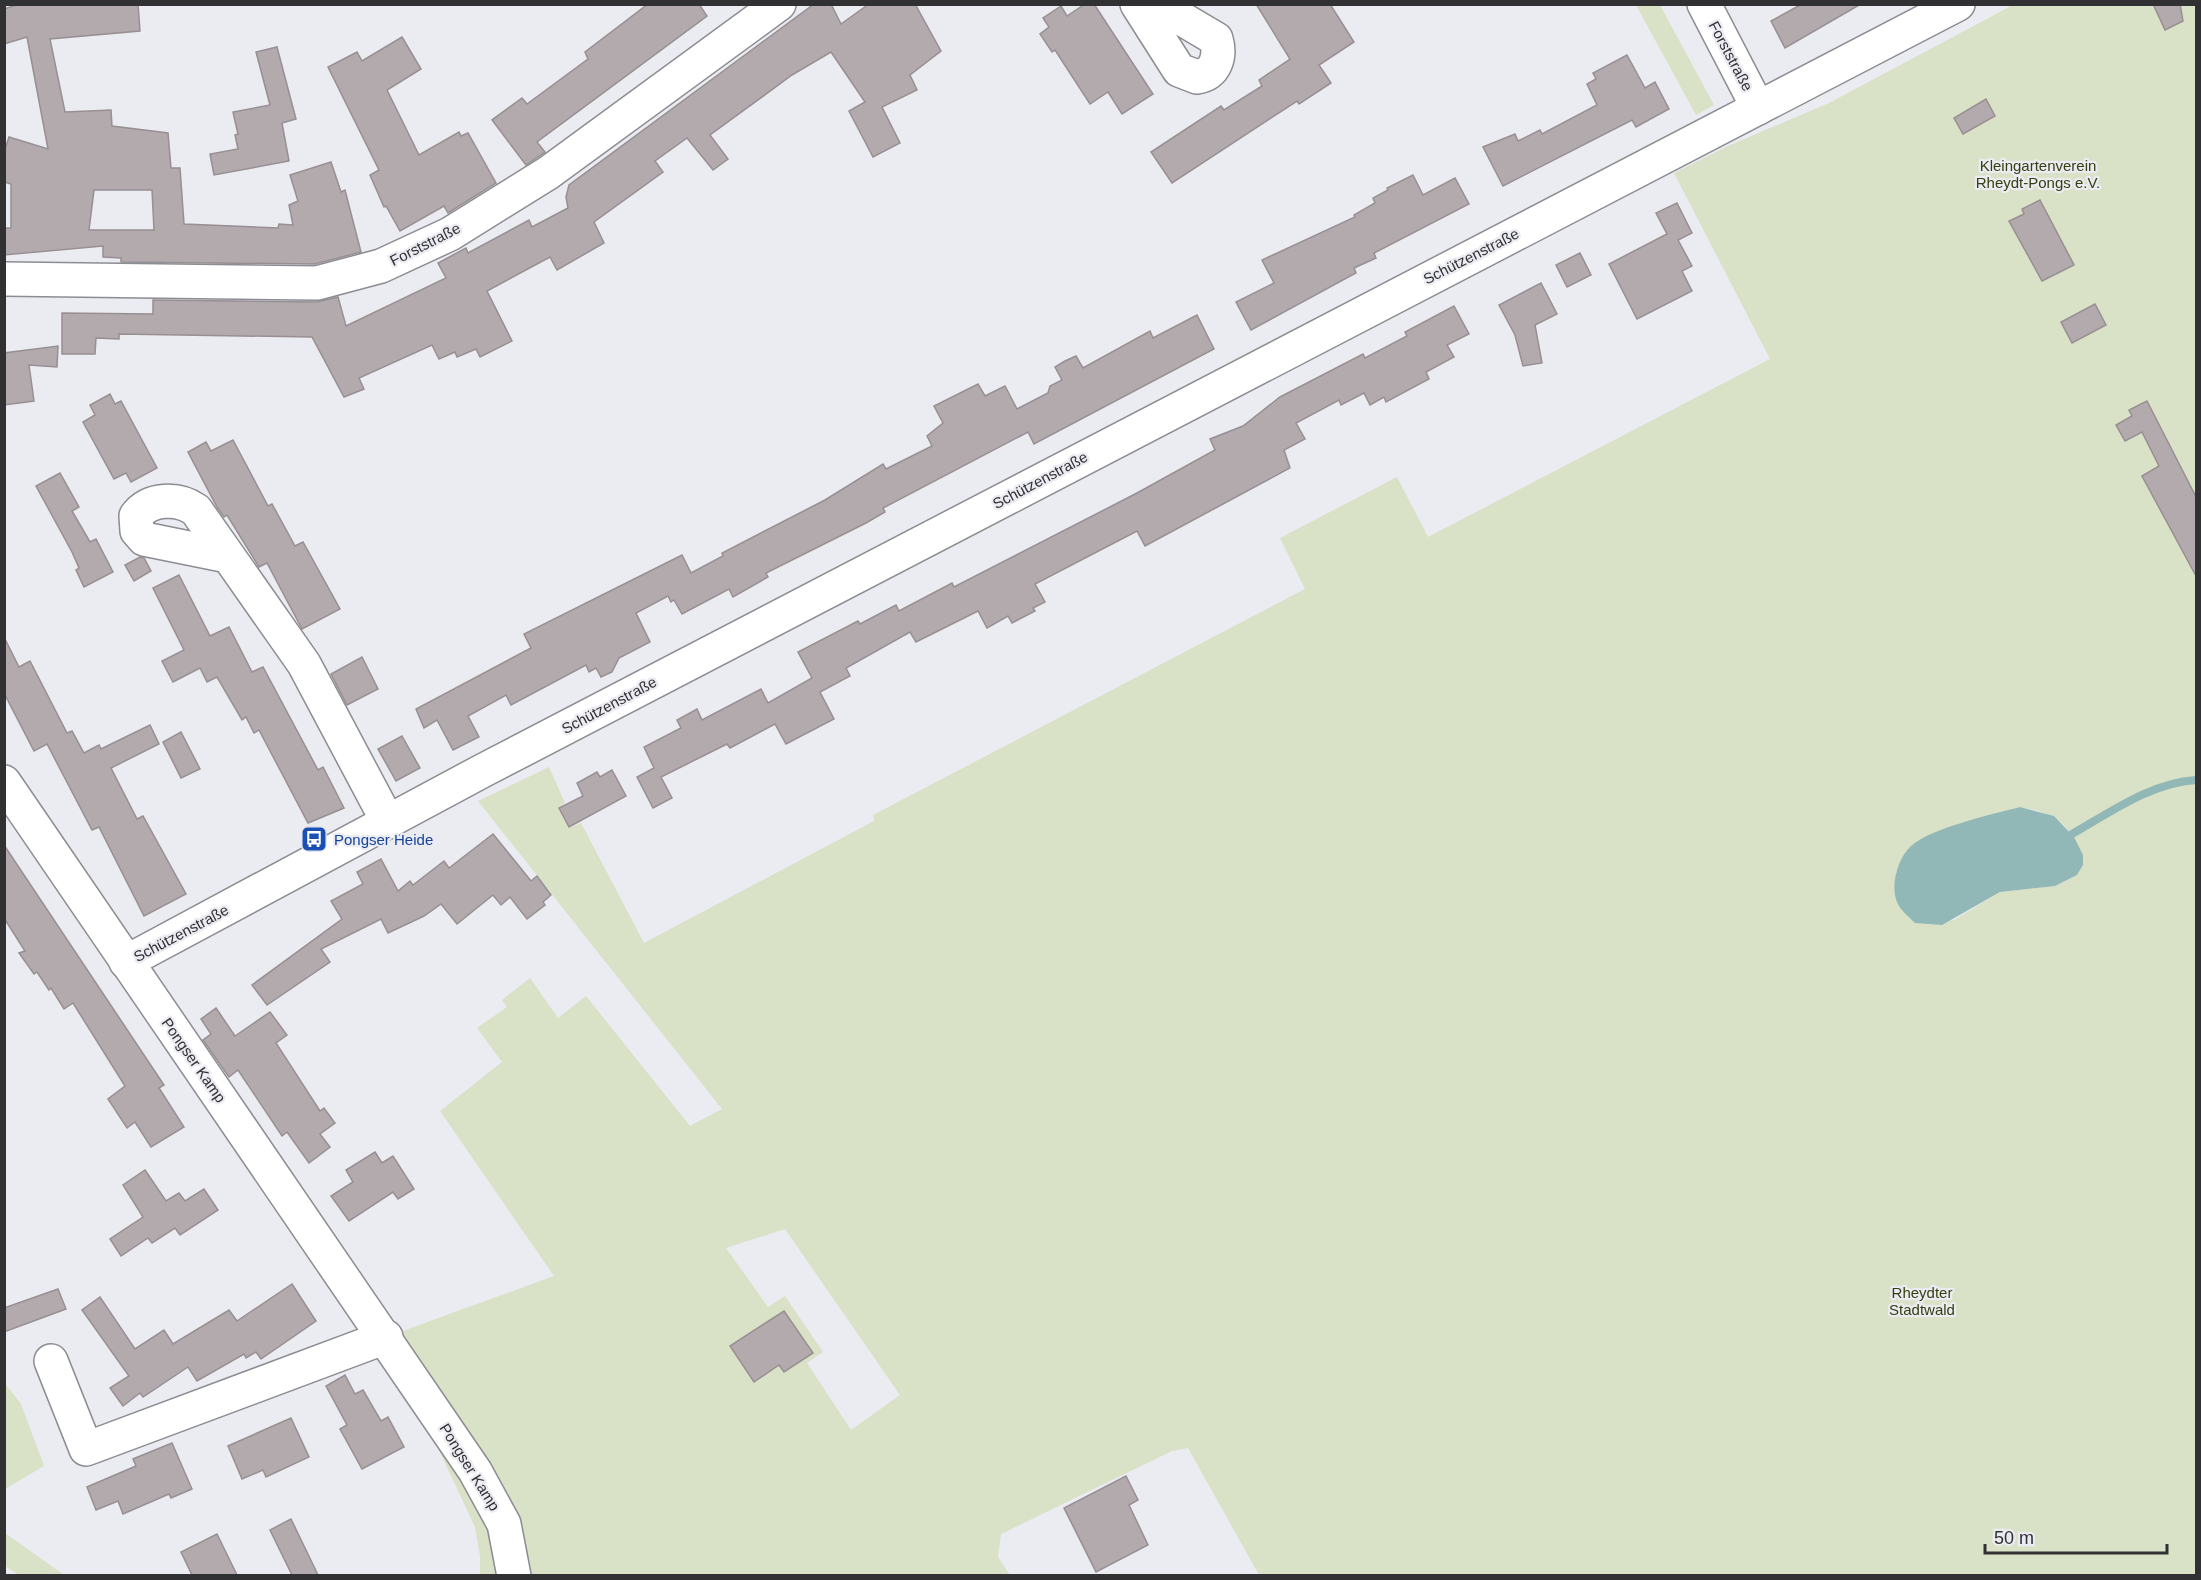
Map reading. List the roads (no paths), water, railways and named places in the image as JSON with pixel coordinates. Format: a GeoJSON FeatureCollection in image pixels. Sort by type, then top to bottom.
{"type":"FeatureCollection","features":[{"type":"Feature","properties":{"kind":"street","name":"Forststraße"},"geometry":{"type":"LineString","coordinates":[[4,279],[317,283],[381,266],[450,234],[548,173],[779,4]]}},
{"type":"Feature","properties":{"kind":"street"},"geometry":{"type":"LineString","coordinates":[[1137,4],[1179,70],[1197,77],[1210,72],[1218,59],[1216,39],[1167,10],[1152,4]]}},
{"type":"Feature","properties":{"kind":"street","name":"Forststraße"},"geometry":{"type":"LineString","coordinates":[[1704,4],[1758,108]]}},
{"type":"Feature","properties":{"kind":"street","name":"Schützenstraße"},"geometry":{"type":"LineString","coordinates":[[126,962],[494,765],[1958,4]]}},
{"type":"Feature","properties":{"kind":"street"},"geometry":{"type":"LineString","coordinates":[[228,556],[314,679],[388,822]]}},
{"type":"Feature","properties":{"kind":"street","name":"Pongser Kamp"},"geometry":{"type":"LineString","coordinates":[[4,782],[386,1337],[475,1471],[504,1524],[514,1575]]}},
{"type":"Feature","properties":{"kind":"street"},"geometry":{"type":"LineString","coordinates":[[51,1361],[86,1449],[386,1337]]}},
{"type":"Feature","properties":{"kind":"waterway"},"geometry":{"type":"LineString","coordinates":[[2072,834],[2147,793],[2179,782],[2196,780]]}},
{"type":"Feature","properties":{"kind":"place","name":"Pongser Heide"},"geometry":{"type":"Point","coordinates":[314,839]}},
{"type":"Feature","properties":{"kind":"park label","name":"Kleingartenverein Rheydt-Pongs e.V."},"geometry":{"type":"Point","coordinates":[2038,174]}},
{"type":"Feature","properties":{"kind":"park label","name":"Rheydter Stadtwald"},"geometry":{"type":"Point","coordinates":[1922,1300]}}]}
